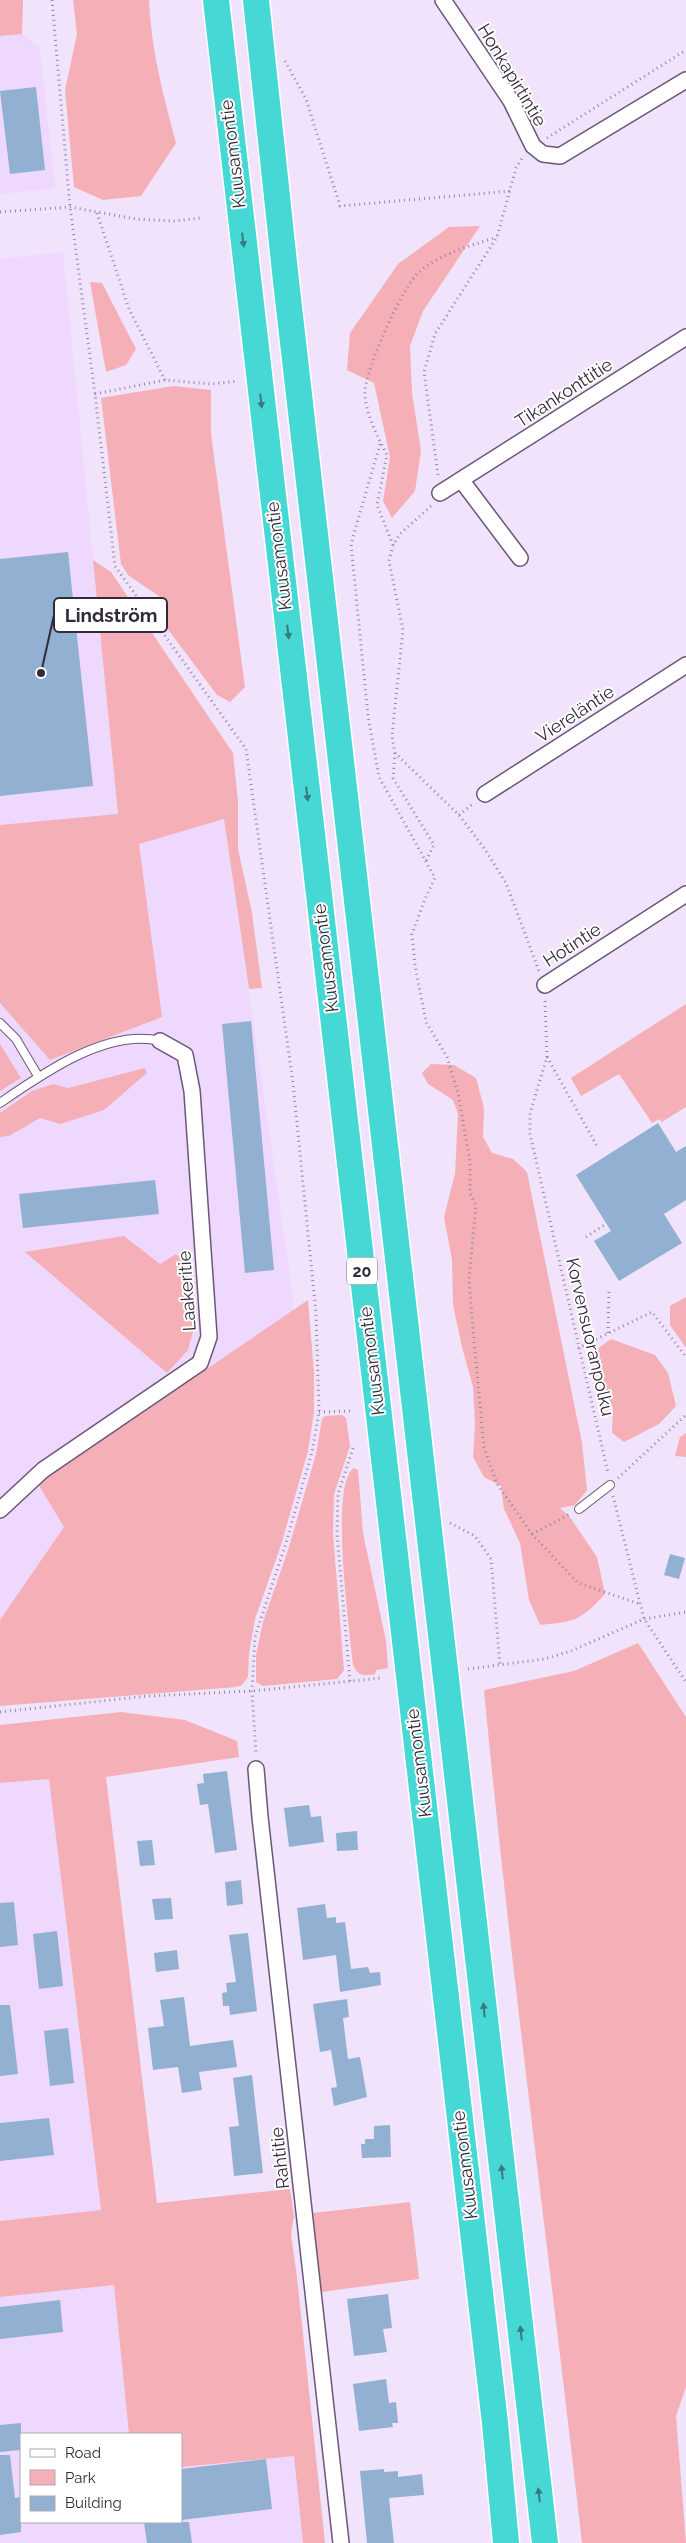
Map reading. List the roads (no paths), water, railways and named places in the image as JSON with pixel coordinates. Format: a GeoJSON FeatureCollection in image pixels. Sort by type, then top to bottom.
{"type":"FeatureCollection","features":[{"type":"Feature","properties":{"kind":"highway"},"geometry":{"type":"LineString","coordinates":[[206,0],[228,109]]}},
{"type":"Feature","properties":{"kind":"highway","name":"Kuusamontie"},"geometry":{"type":"LineString","coordinates":[[216,0],[493,2403],[506,2543]]}},
{"type":"Feature","properties":{"kind":"highway","name":"Kuusamontie"},"geometry":{"type":"LineString","coordinates":[[256,0],[286,281],[545,2543]]}},
{"type":"Feature","properties":{"kind":"street","name":"Honkapirtintie"},"geometry":{"type":"LineString","coordinates":[[443,0],[511,101],[534,146],[543,154],[560,156],[686,80]]}},
{"type":"Feature","properties":{"kind":"street","name":"Tikankonttitie"},"geometry":{"type":"LineString","coordinates":[[440,493],[462,481],[686,337]]}},
{"type":"Feature","properties":{"kind":"street"},"geometry":{"type":"LineString","coordinates":[[462,481],[520,558]]}},
{"type":"Feature","properties":{"kind":"street","name":"Viereläntie"},"geometry":{"type":"LineString","coordinates":[[485,794],[686,664]]}},
{"type":"Feature","properties":{"kind":"street","name":"Hotintie"},"geometry":{"type":"LineString","coordinates":[[545,985],[686,894]]}},
{"type":"Feature","properties":{"kind":"street","name":"Laakeritie"},"geometry":{"type":"LineString","coordinates":[[0,1510],[44,1470],[200,1363],[209,1338],[192,1091],[185,1055],[160,1042]]}},
{"type":"Feature","properties":{"kind":"street","name":"Rahtitie"},"geometry":{"type":"LineString","coordinates":[[256,1769],[340,2543]]}},
{"type":"Feature","properties":{"kind":"lane"},"geometry":{"type":"LineString","coordinates":[[0,1023],[16,1039],[38,1076]]}},
{"type":"Feature","properties":{"kind":"lane"},"geometry":{"type":"LineString","coordinates":[[0,1103],[38,1076],[87,1052],[115,1041],[146,1038],[160,1042]]}},
{"type":"Feature","properties":{"kind":"lane"},"geometry":{"type":"LineString","coordinates":[[579,1509],[610,1485]]}},
{"type":"Feature","properties":{"kind":"place","name":"Lindström"},"geometry":{"type":"Point","coordinates":[41,673]}}]}
